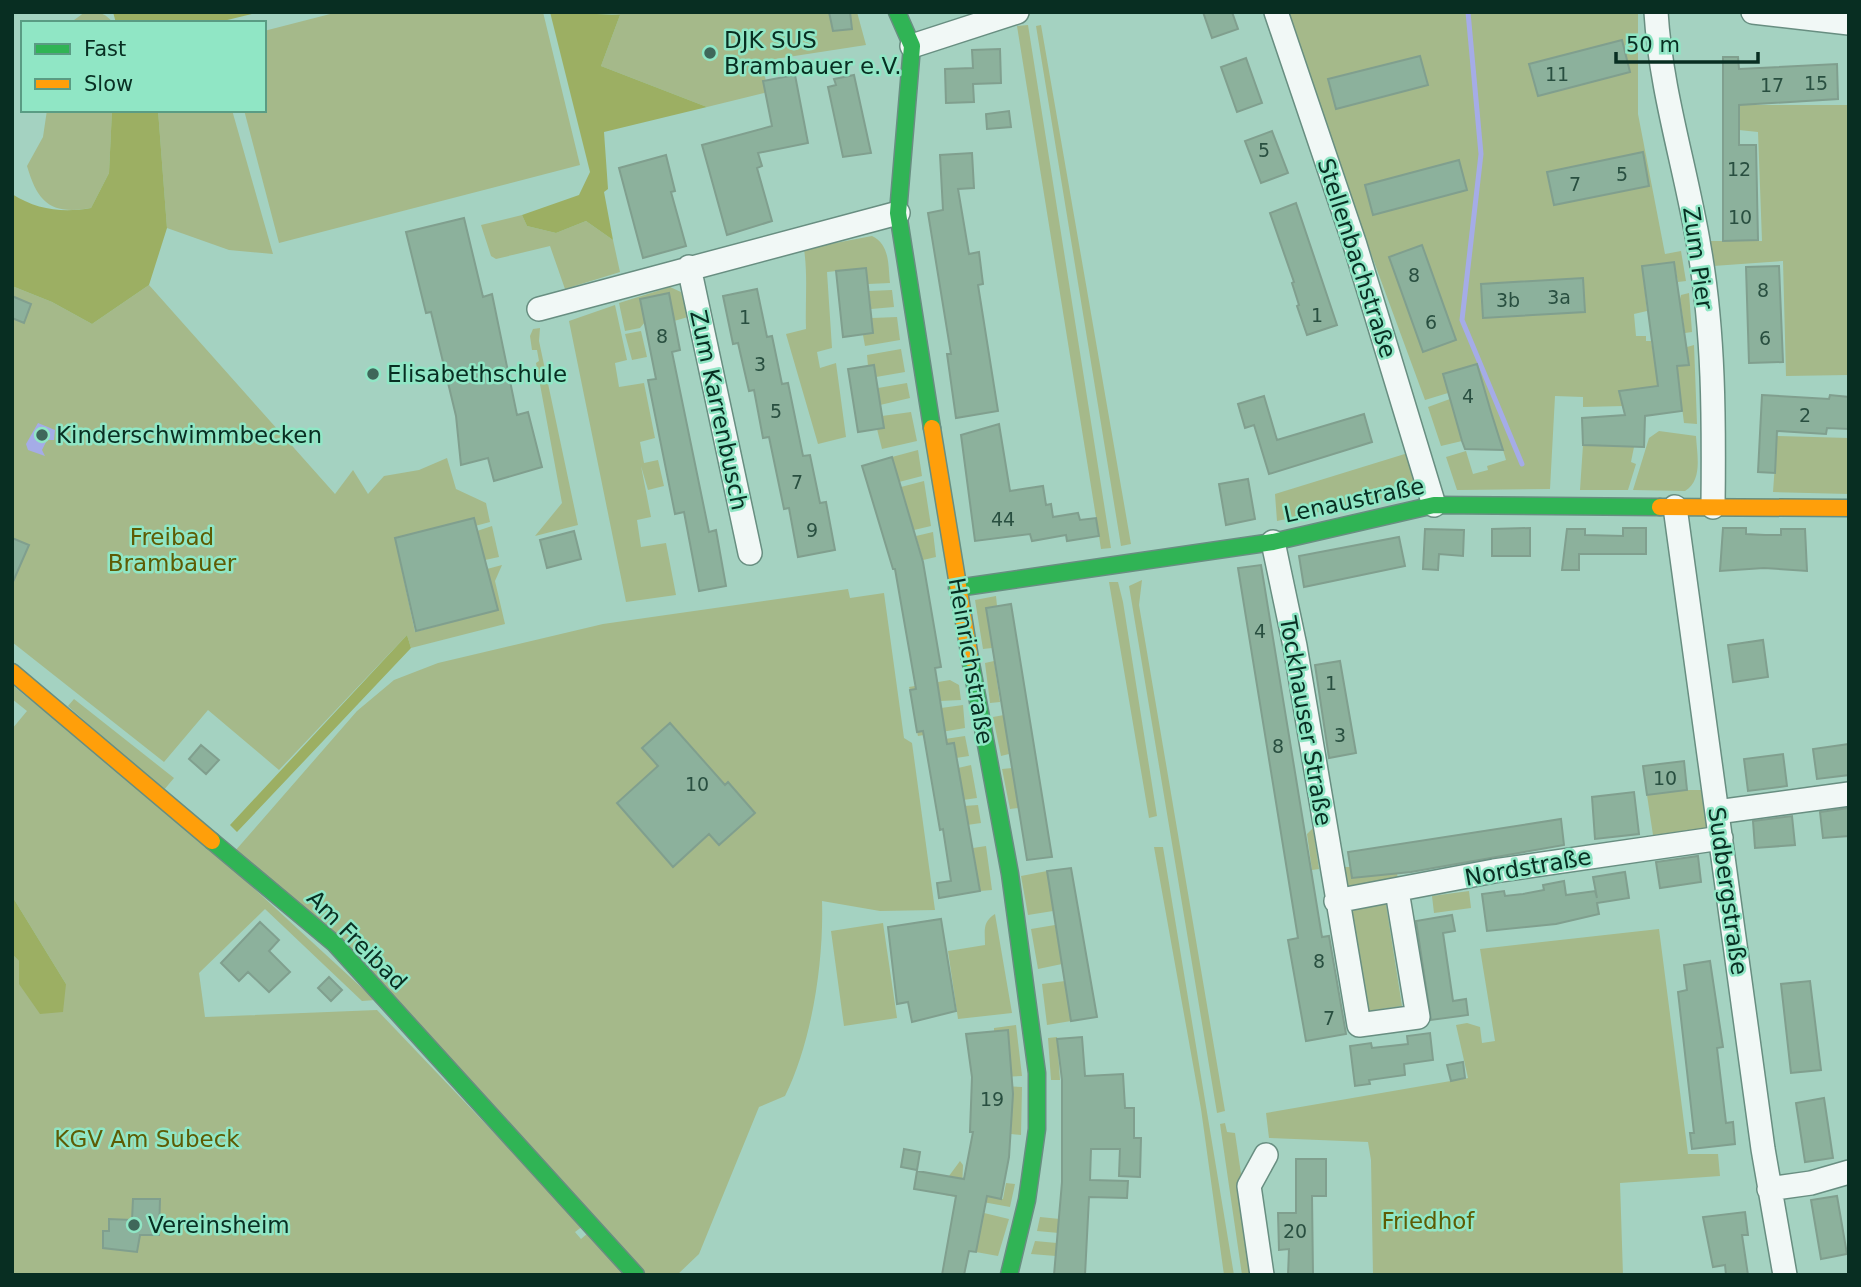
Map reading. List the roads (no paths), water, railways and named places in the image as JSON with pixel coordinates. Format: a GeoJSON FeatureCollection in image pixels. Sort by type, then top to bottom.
{"type":"FeatureCollection","features":[{"type":"Feature","properties":{"kind":"street","name":"Heinrichstraße"},"geometry":{"type":"LineString","coordinates":[[897,12],[912,46],[898,213],[957,588],[1010,874],[1037,1073],[1037,1129],[1027,1200],[1009,1275]]}},
{"type":"Feature","properties":{"kind":"street"},"geometry":{"type":"LineString","coordinates":[[912,46],[1017,12]]}},
{"type":"Feature","properties":{"kind":"street","name":"Stellenbachstraße"},"geometry":{"type":"LineString","coordinates":[[1276,12],[1354,245],[1434,505]]}},
{"type":"Feature","properties":{"kind":"street","name":"Zum Pier"},"geometry":{"type":"LineString","coordinates":[[1656,12],[1658,60],[1703,274],[1713,411],[1713,507]]}},
{"type":"Feature","properties":{"kind":"street"},"geometry":{"type":"LineString","coordinates":[[1753,12],[1849,23]]}},
{"type":"Feature","properties":{"kind":"street"},"geometry":{"type":"LineString","coordinates":[[539,309],[898,213]]}},
{"type":"Feature","properties":{"kind":"street","name":"Zum Karrenbusch"},"geometry":{"type":"LineString","coordinates":[[689,267],[750,554]]}},
{"type":"Feature","properties":{"kind":"street","name":"Lenaustraße"},"geometry":{"type":"LineString","coordinates":[[957,588],[1273,542],[1434,505],[1849,508]]}},
{"type":"Feature","properties":{"kind":"street","name":"Sudbergstraße"},"geometry":{"type":"LineString","coordinates":[[1675,507],[1769,1189],[1785,1275]]}},
{"type":"Feature","properties":{"kind":"street","name":"Tockhauser Straße"},"geometry":{"type":"LineString","coordinates":[[1273,542],[1295,646],[1359,1026],[1418,1017],[1397,891]]}},
{"type":"Feature","properties":{"kind":"street","name":"Am Freibad"},"geometry":{"type":"LineString","coordinates":[[12,672],[335,944],[427,1042],[636,1275]]}},
{"type":"Feature","properties":{"kind":"street"},"geometry":{"type":"LineString","coordinates":[[1717,812],[1849,794]]}},
{"type":"Feature","properties":{"kind":"street","name":"Nordstraße"},"geometry":{"type":"LineString","coordinates":[[1336,901],[1494,871],[1721,838]]}},
{"type":"Feature","properties":{"kind":"street"},"geometry":{"type":"LineString","coordinates":[[1262,1275],[1249,1186],[1266,1155]]}},
{"type":"Feature","properties":{"kind":"street"},"geometry":{"type":"LineString","coordinates":[[1769,1189],[1811,1183],[1849,1172]]}},
{"type":"Feature","properties":{"kind":"water","name":"Kinderschwimmbecken"},"geometry":{"type":"Polygon","coordinates":[[[38,423],[55,430],[54,440],[47,440],[42,450],[45,456],[28,450],[26,444],[38,423]]]}},
{"type":"Feature","properties":{"kind":"waterway"},"geometry":{"type":"LineString","coordinates":[[1468,12],[1481,154],[1462,320],[1522,464]]}},
{"type":"Feature","properties":{"kind":"place","name":"DJK SUS Brambauer e.V."},"geometry":{"type":"Point","coordinates":[710,53]}},
{"type":"Feature","properties":{"kind":"place","name":"Elisabethschule"},"geometry":{"type":"Point","coordinates":[373,374]}},
{"type":"Feature","properties":{"kind":"place","name":"Kinderschwimmbecken"},"geometry":{"type":"Point","coordinates":[42,435]}},
{"type":"Feature","properties":{"kind":"place","name":"Vereinsheim"},"geometry":{"type":"Point","coordinates":[134,1225]}},
{"type":"Feature","properties":{"kind":"park label","name":"Freibad Brambauer"},"geometry":{"type":"Point","coordinates":[172,550]}},
{"type":"Feature","properties":{"kind":"park label","name":"KGV Am Subeck"},"geometry":{"type":"Point","coordinates":[147,1139]}},
{"type":"Feature","properties":{"kind":"park label","name":"Friedhof"},"geometry":{"type":"Point","coordinates":[1428,1221]}}]}
